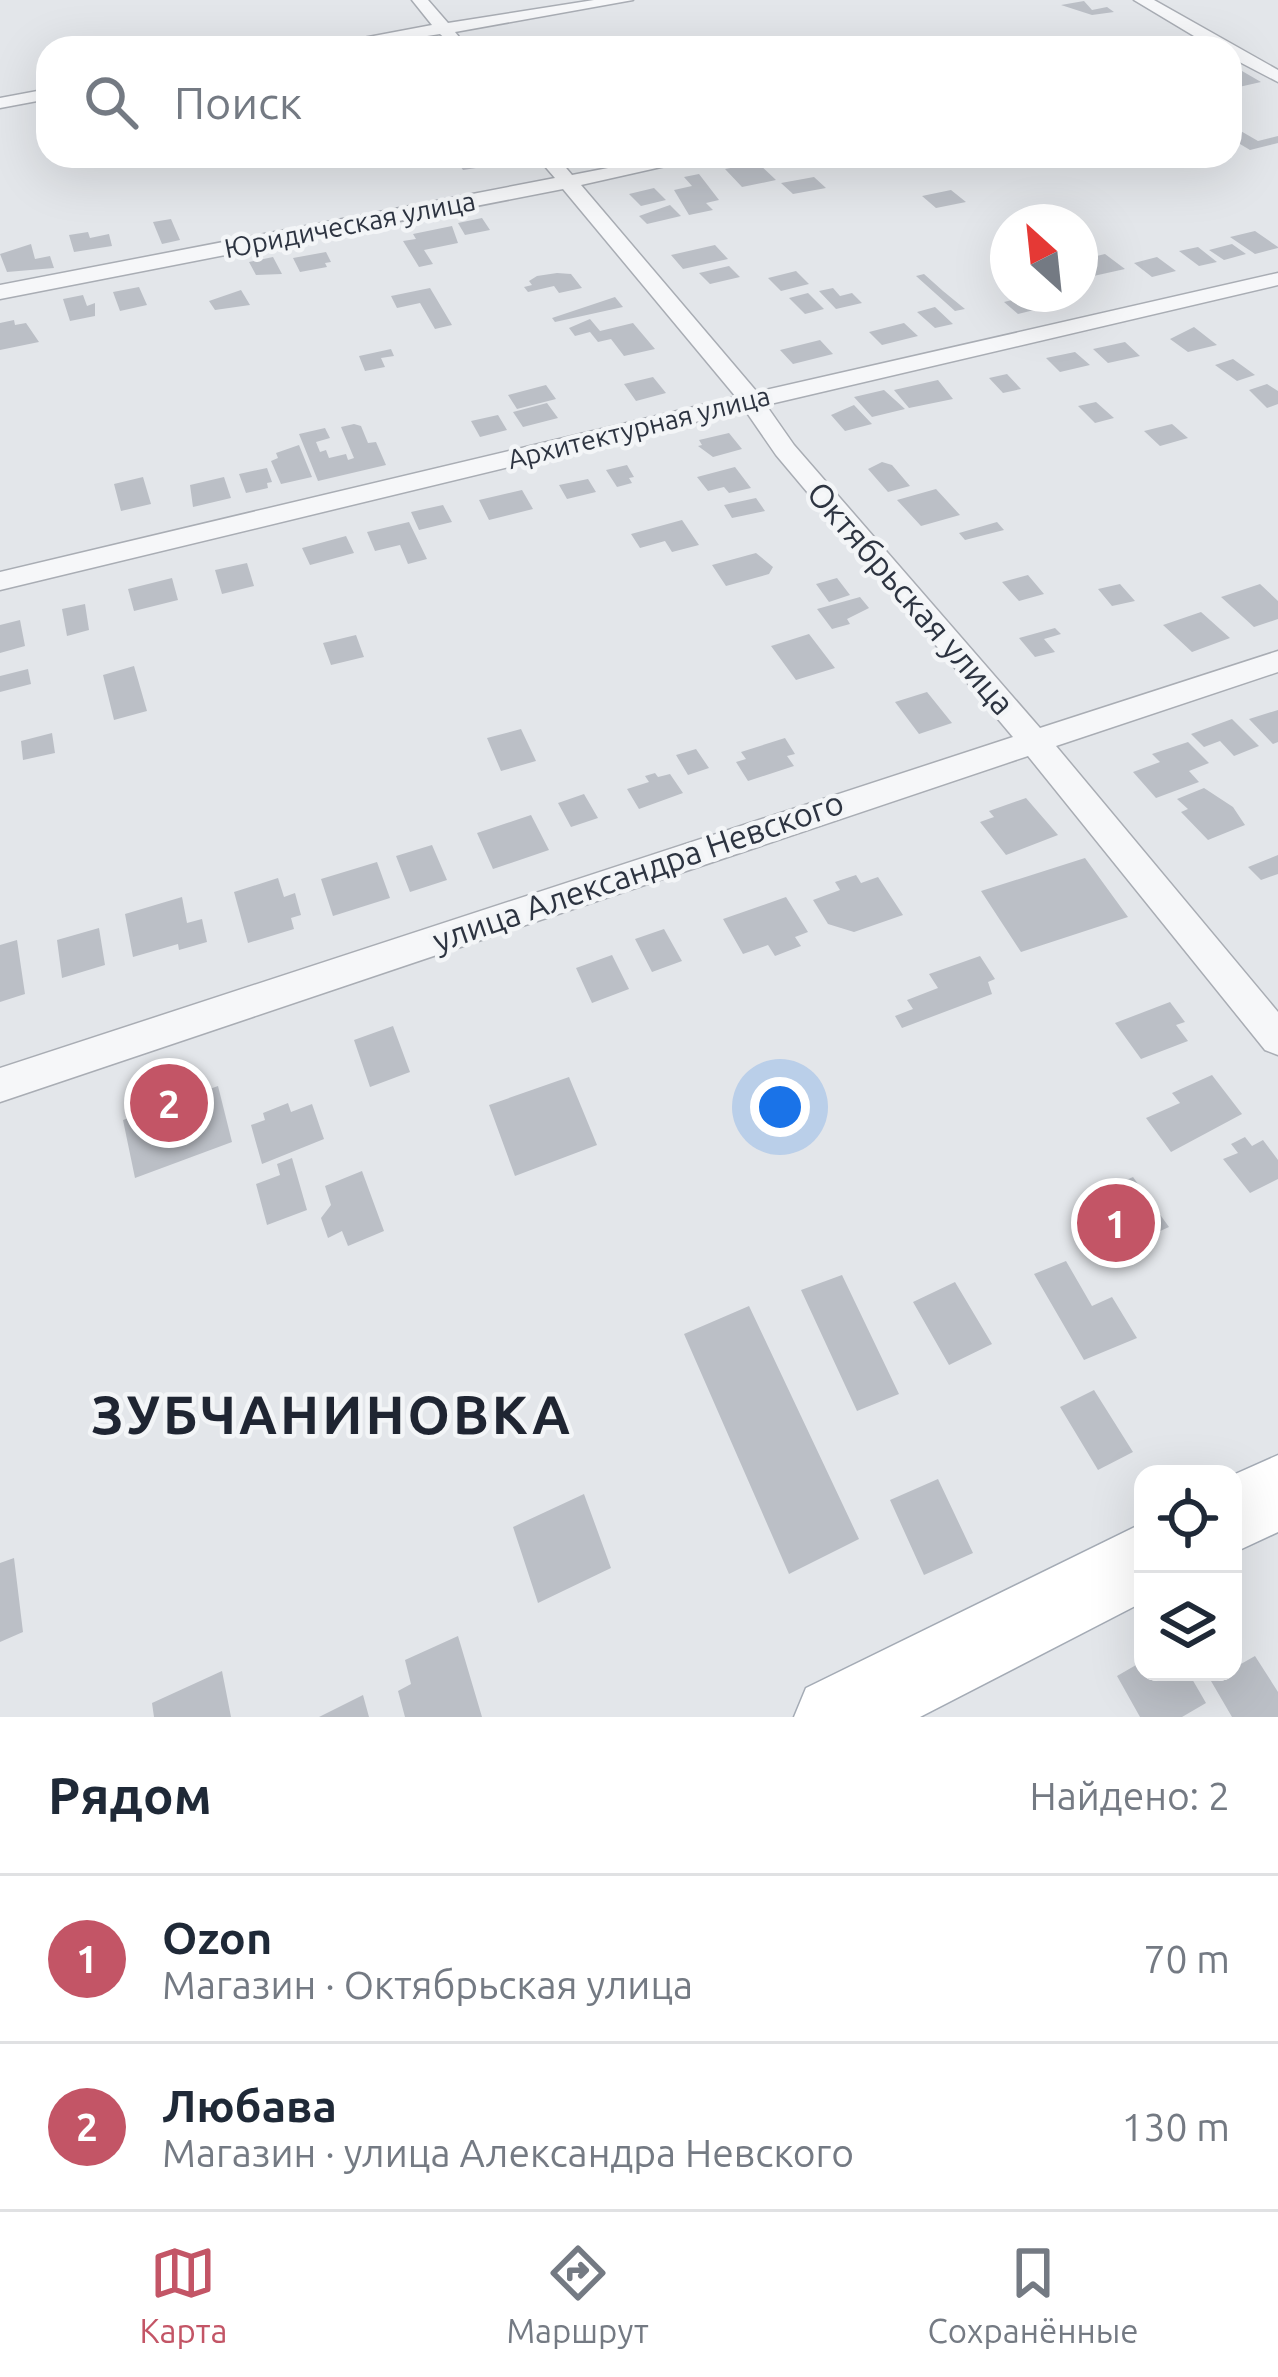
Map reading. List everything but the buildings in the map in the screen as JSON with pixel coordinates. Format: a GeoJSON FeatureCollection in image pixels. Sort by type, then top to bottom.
{"type":"FeatureCollection","features":[{"type":"Feature","properties":{"kind":"main road"},"geometry":{"type":"LineString","coordinates":[[1242,1510],[1278,1492]]}},
{"type":"Feature","properties":{"kind":"main road"},"geometry":{"type":"LineString","coordinates":[[835,1717],[1134,1566]]}},
{"type":"Feature","properties":{"kind":"street"},"geometry":{"type":"LineString","coordinates":[[420,0],[450,36]]}},
{"type":"Feature","properties":{"kind":"street"},"geometry":{"type":"LineString","coordinates":[[408,36],[625,0]]}},
{"type":"Feature","properties":{"kind":"street"},"geometry":{"type":"LineString","coordinates":[[1142,0],[1202,36]]}},
{"type":"Feature","properties":{"kind":"street"},"geometry":{"type":"LineString","coordinates":[[1242,53],[1278,50]]}},
{"type":"Feature","properties":{"kind":"street"},"geometry":{"type":"LineString","coordinates":[[1242,59],[1278,77]]}},
{"type":"Feature","properties":{"kind":"street"},"geometry":{"type":"LineString","coordinates":[[0,103],[36,96]]}},
{"type":"Feature","properties":{"kind":"street","name":"Октябрьская улица"},"geometry":{"type":"LineString","coordinates":[[556,168],[751,400],[785,450],[1032,739],[1278,1039]]}},
{"type":"Feature","properties":{"kind":"street","name":"Юридическая улица"},"geometry":{"type":"LineString","coordinates":[[0,292],[644,168]]}},
{"type":"Feature","properties":{"kind":"street","name":"Архитектурная улица"},"geometry":{"type":"LineString","coordinates":[[0,581],[1138,308],[1278,279]]}},
{"type":"Feature","properties":{"kind":"street","name":"улица Александра Невского"},"geometry":{"type":"LineString","coordinates":[[0,1085],[1278,661]]}},
{"type":"Feature","properties":{"kind":"place","name":"Любава"},"geometry":{"type":"Point","coordinates":[169,1103]}},
{"type":"Feature","properties":{"kind":"place","name":"Ozon"},"geometry":{"type":"Point","coordinates":[1116,1223]}},
{"type":"Feature","properties":{"kind":"district","name":"ЗУБЧАНИНОВКА"},"geometry":{"type":"Point","coordinates":[332,1415]}}]}
